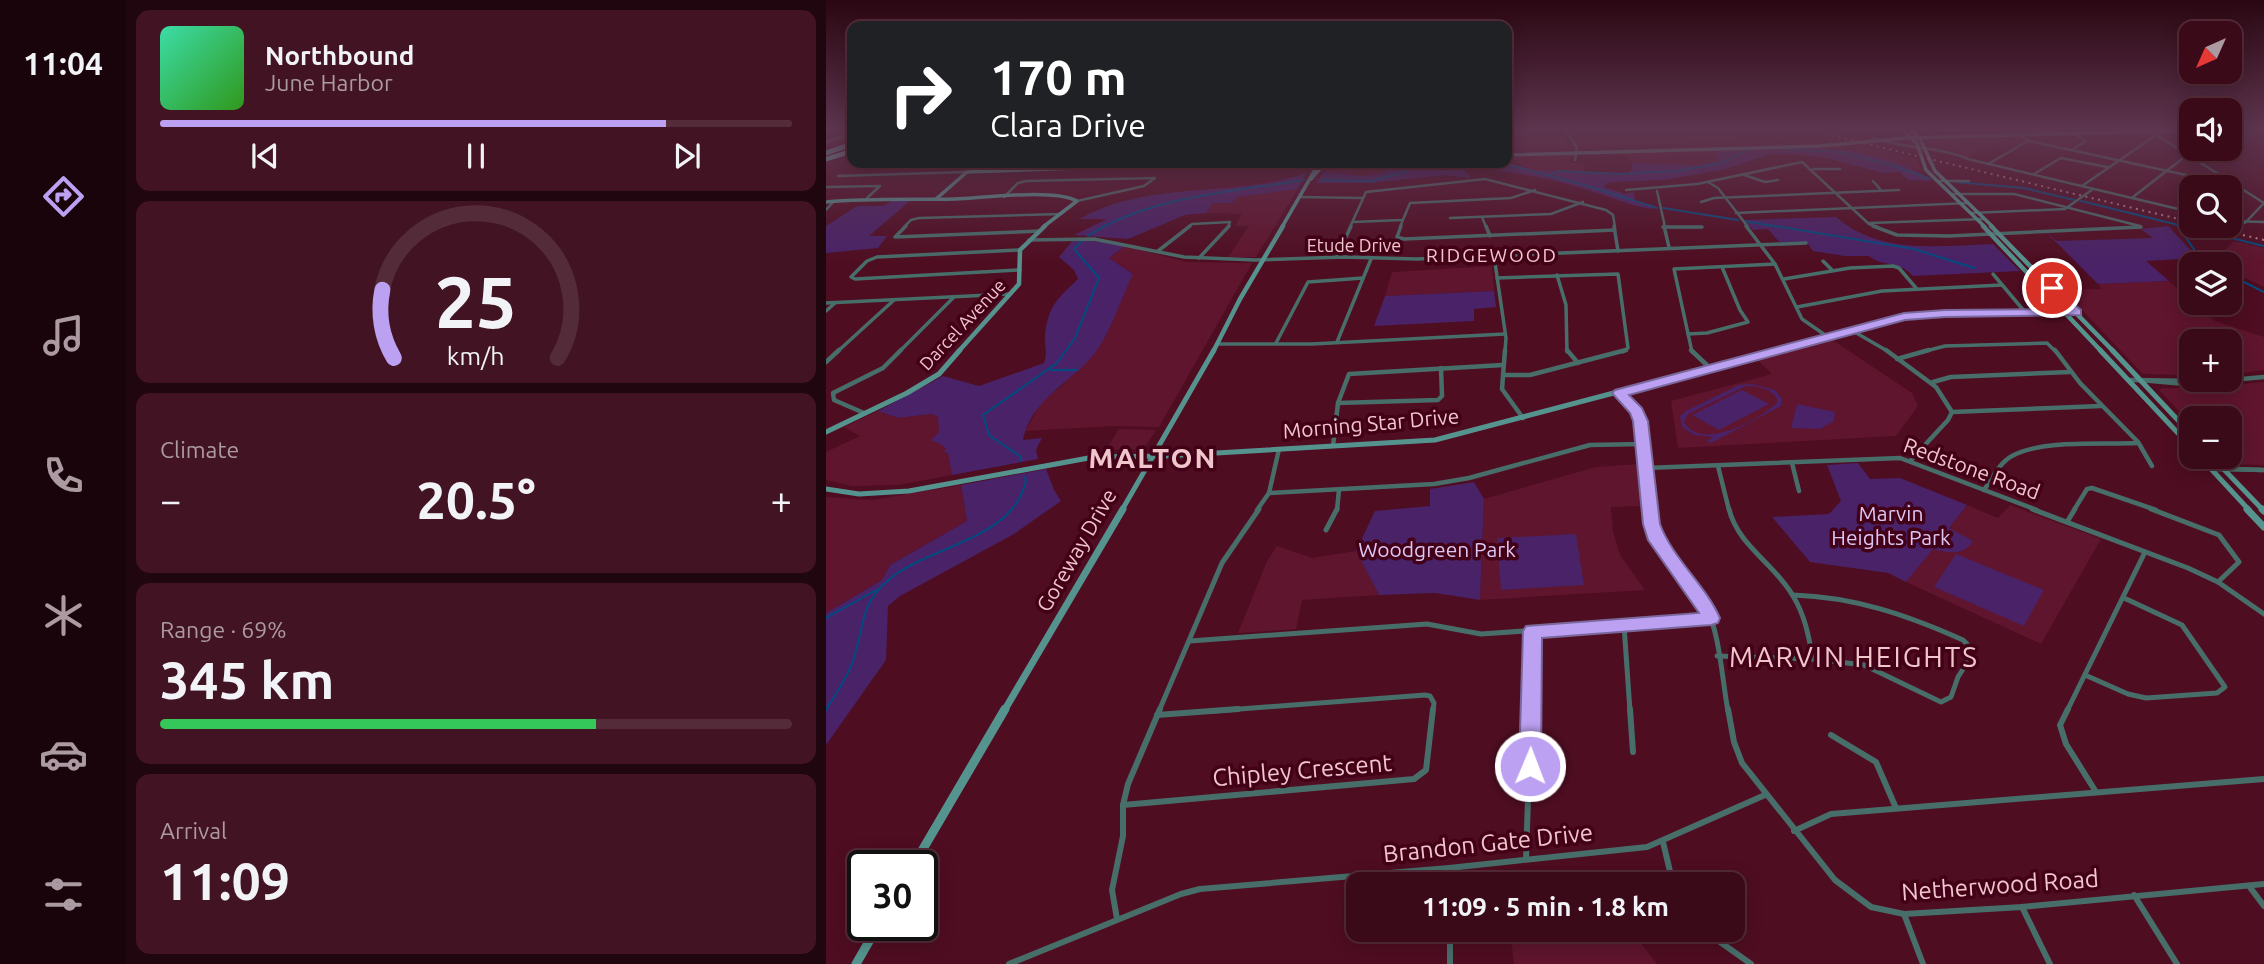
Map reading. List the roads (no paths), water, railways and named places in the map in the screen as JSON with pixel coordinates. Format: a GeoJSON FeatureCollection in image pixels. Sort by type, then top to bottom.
{"type":"FeatureCollection","features":[{"type":"Feature","properties":{"kind":"main road"},"geometry":{"type":"LineString","coordinates":[[936,199],[966,173]]}},
{"type":"Feature","properties":{"kind":"main road","name":"Goreway Drive"},"geometry":{"type":"LineString","coordinates":[[1310,181],[1313,173]]}},
{"type":"Feature","properties":{"kind":"main road","name":"Goreway Drive"},"geometry":{"type":"LineString","coordinates":[[922,850],[1153,457],[1218,344],[1235,308],[1317,173]]}},
{"type":"Feature","properties":{"kind":"main road"},"geometry":{"type":"LineString","coordinates":[[1930,173],[1962,203],[2179,434]]}},
{"type":"Feature","properties":{"kind":"main road"},"geometry":{"type":"LineString","coordinates":[[1937,173],[2052,288],[2179,422]]}},
{"type":"Feature","properties":{"kind":"main road"},"geometry":{"type":"LineString","coordinates":[[826,202],[867,198],[1062,196],[1077,201]]}},
{"type":"Feature","properties":{"kind":"main road"},"geometry":{"type":"LineString","coordinates":[[1020,250],[1028,240],[1077,201]]}},
{"type":"Feature","properties":{"kind":"main road","name":"Darcel Avenue"},"geometry":{"type":"LineString","coordinates":[[826,432],[939,374],[1019,284],[1020,250]]}},
{"type":"Feature","properties":{"kind":"main road"},"geometry":{"type":"LineString","coordinates":[[2024,269],[2032,268]]}},
{"type":"Feature","properties":{"kind":"main road"},"geometry":{"type":"LineString","coordinates":[[2042,288],[2052,288]]}},
{"type":"Feature","properties":{"kind":"main road","name":"Morning Star Drive"},"geometry":{"type":"LineString","coordinates":[[826,489],[859,494],[909,491],[1072,459],[1101,456],[1153,457],[1435,440],[1891,320],[1919,315],[2076,313]]}},
{"type":"Feature","properties":{"kind":"main road"},"geometry":{"type":"LineString","coordinates":[[2211,469],[2264,527]]}},
{"type":"Feature","properties":{"kind":"main road"},"geometry":{"type":"LineString","coordinates":[[2224,469],[2264,511]]}},
{"type":"Feature","properties":{"kind":"main road"},"geometry":{"type":"LineString","coordinates":[[856,964],[869,941]]}},
{"type":"Feature","properties":{"kind":"street"},"geometry":{"type":"LineString","coordinates":[[838,176],[935,173]]}},
{"type":"Feature","properties":{"kind":"street"},"geometry":{"type":"LineString","coordinates":[[1626,191],[1657,191],[1747,173]]}},
{"type":"Feature","properties":{"kind":"street"},"geometry":{"type":"LineString","coordinates":[[1817,173],[1868,223],[1888,233],[1912,237],[2141,227],[2009,193],[1953,194]]}},
{"type":"Feature","properties":{"kind":"street"},"geometry":{"type":"LineString","coordinates":[[2026,173],[2179,208]]}},
{"type":"Feature","properties":{"kind":"street"},"geometry":{"type":"LineString","coordinates":[[2082,186],[2100,173]]}},
{"type":"Feature","properties":{"kind":"street"},"geometry":{"type":"LineString","coordinates":[[2133,198],[2164,173]]}},
{"type":"Feature","properties":{"kind":"street"},"geometry":{"type":"LineString","coordinates":[[1743,174],[1762,181],[1778,180]]}},
{"type":"Feature","properties":{"kind":"street"},"geometry":{"type":"LineString","coordinates":[[1004,197],[1018,183],[1026,181],[1155,178],[1144,186],[1077,201]]}},
{"type":"Feature","properties":{"kind":"street"},"geometry":{"type":"LineString","coordinates":[[1337,257],[1363,198],[1370,191],[1474,179],[1496,180],[1584,202],[1612,213],[1618,251]]}},
{"type":"Feature","properties":{"kind":"street"},"geometry":{"type":"LineString","coordinates":[[1873,181],[1881,190]]}},
{"type":"Feature","properties":{"kind":"street"},"geometry":{"type":"LineString","coordinates":[[1937,181],[1969,181]]}},
{"type":"Feature","properties":{"kind":"street"},"geometry":{"type":"LineString","coordinates":[[1708,182],[1718,188],[1758,245],[1775,264],[1804,322],[1828,337]]}},
{"type":"Feature","properties":{"kind":"street"},"geometry":{"type":"LineString","coordinates":[[826,187],[880,186],[867,198]]}},
{"type":"Feature","properties":{"kind":"street"},"geometry":{"type":"LineString","coordinates":[[1971,213],[2068,208],[2094,189]]}},
{"type":"Feature","properties":{"kind":"street"},"geometry":{"type":"LineString","coordinates":[[2242,189],[2264,203],[2245,223]]}},
{"type":"Feature","properties":{"kind":"street"},"geometry":{"type":"LineString","coordinates":[[1535,190],[1511,198],[1410,204],[1396,237],[1400,239],[1615,230]]}},
{"type":"Feature","properties":{"kind":"street"},"geometry":{"type":"LineString","coordinates":[[1701,202],[1725,198],[1899,190]]}},
{"type":"Feature","properties":{"kind":"street"},"geometry":{"type":"LineString","coordinates":[[1657,191],[1669,247]]}},
{"type":"Feature","properties":{"kind":"street"},"geometry":{"type":"LineString","coordinates":[[1301,197],[1363,198]]}},
{"type":"Feature","properties":{"kind":"street"},"geometry":{"type":"LineString","coordinates":[[826,210],[834,201]]}},
{"type":"Feature","properties":{"kind":"street"},"geometry":{"type":"LineString","coordinates":[[1450,218],[1551,214],[1584,202]]}},
{"type":"Feature","properties":{"kind":"street"},"geometry":{"type":"LineString","coordinates":[[1736,213],[1969,203]]}},
{"type":"Feature","properties":{"kind":"street"},"geometry":{"type":"LineString","coordinates":[[1040,230],[895,237],[911,220],[919,218],[1062,214]]}},
{"type":"Feature","properties":{"kind":"street"},"geometry":{"type":"LineString","coordinates":[[1482,217],[1490,236]]}},
{"type":"Feature","properties":{"kind":"street"},"geometry":{"type":"LineString","coordinates":[[1868,223],[1984,219]]}},
{"type":"Feature","properties":{"kind":"street"},"geometry":{"type":"LineString","coordinates":[[1353,222],[1401,220]]}},
{"type":"Feature","properties":{"kind":"street"},"geometry":{"type":"LineString","coordinates":[[1157,251],[1192,225],[1230,222],[1227,230],[1198,259]]}},
{"type":"Feature","properties":{"kind":"street"},"geometry":{"type":"LineString","coordinates":[[2242,223],[2264,222]]}},
{"type":"Feature","properties":{"kind":"street"},"geometry":{"type":"LineString","coordinates":[[1663,227],[1702,227]]}},
{"type":"Feature","properties":{"kind":"street","name":"Etude Drive"},"geometry":{"type":"LineString","coordinates":[[1028,240],[1101,240],[1198,259],[1263,260],[1494,256],[1806,243]]}},
{"type":"Feature","properties":{"kind":"street"},"geometry":{"type":"LineString","coordinates":[[1020,250],[877,257],[867,261],[851,279],[1020,270]]}},
{"type":"Feature","properties":{"kind":"street"},"geometry":{"type":"LineString","coordinates":[[1494,256],[1506,334],[1503,392],[1523,418]]}},
{"type":"Feature","properties":{"kind":"street"},"geometry":{"type":"LineString","coordinates":[[1337,342],[1371,259]]}},
{"type":"Feature","properties":{"kind":"street"},"geometry":{"type":"LineString","coordinates":[[1823,261],[1832,270]]}},
{"type":"Feature","properties":{"kind":"street"},"geometry":{"type":"LineString","coordinates":[[1711,369],[1692,353],[1674,270],[1775,264]]}},
{"type":"Feature","properties":{"kind":"street"},"geometry":{"type":"LineString","coordinates":[[1688,334],[1707,333],[1748,322],[1743,317],[1731,283],[1721,266]]}},
{"type":"Feature","properties":{"kind":"street"},"geometry":{"type":"LineString","coordinates":[[1784,279],[1832,270],[1893,266],[1899,268],[1917,288]]}},
{"type":"Feature","properties":{"kind":"street"},"geometry":{"type":"LineString","coordinates":[[1497,278],[1612,273],[1620,275],[1628,348],[1624,352],[1531,375],[1503,375]]}},
{"type":"Feature","properties":{"kind":"street"},"geometry":{"type":"LineString","coordinates":[[1993,274],[2025,312]]}},
{"type":"Feature","properties":{"kind":"street"},"geometry":{"type":"LineString","coordinates":[[1557,275],[1566,305],[1567,352],[1578,364]]}},
{"type":"Feature","properties":{"kind":"street"},"geometry":{"type":"LineString","coordinates":[[1276,343],[1308,282],[1363,278]]}},
{"type":"Feature","properties":{"kind":"street"},"geometry":{"type":"LineString","coordinates":[[1797,307],[1813,306],[1872,292],[2002,285]]}},
{"type":"Feature","properties":{"kind":"street"},"geometry":{"type":"LineString","coordinates":[[826,303],[1012,293]]}},
{"type":"Feature","properties":{"kind":"street"},"geometry":{"type":"LineString","coordinates":[[864,413],[834,400],[833,393],[883,368],[954,297]]}},
{"type":"Feature","properties":{"kind":"street"},"geometry":{"type":"LineString","coordinates":[[826,362],[894,299]]}},
{"type":"Feature","properties":{"kind":"street"},"geometry":{"type":"LineString","coordinates":[[826,311],[836,303]]}},
{"type":"Feature","properties":{"kind":"street"},"geometry":{"type":"LineString","coordinates":[[1853,331],[1933,382],[1944,393],[1952,412]]}},
{"type":"Feature","properties":{"kind":"street"},"geometry":{"type":"LineString","coordinates":[[1218,344],[1337,342],[1506,334]]}},
{"type":"Feature","properties":{"kind":"street"},"geometry":{"type":"LineString","coordinates":[[1896,359],[1945,346],[2039,341],[2051,345],[2071,372],[2121,423],[2150,458],[2152,466]]}},
{"type":"Feature","properties":{"kind":"street"},"geometry":{"type":"LineString","coordinates":[[1333,446],[1338,404],[1347,375],[1503,365]]}},
{"type":"Feature","properties":{"kind":"street"},"geometry":{"type":"LineString","coordinates":[[1338,404],[1438,400],[1443,396],[1441,368]]}},
{"type":"Feature","properties":{"kind":"street"},"geometry":{"type":"LineString","coordinates":[[1933,382],[1951,377],[2071,372]]}},
{"type":"Feature","properties":{"kind":"street"},"geometry":{"type":"LineString","coordinates":[[2130,380],[2192,384],[2264,377]]}},
{"type":"Feature","properties":{"kind":"street","name":"Netherwood Road"},"geometry":{"type":"LineString","coordinates":[[1619,393],[1637,411],[1651,524],[1657,540],[1704,602],[1711,618],[1737,754],[1794,831],[1835,880],[1852,895],[1871,907],[1904,915],[2022,907],[2264,884]]}},
{"type":"Feature","properties":{"kind":"street"},"geometry":{"type":"LineString","coordinates":[[1952,412],[2102,406]]}},
{"type":"Feature","properties":{"kind":"street"},"geometry":{"type":"LineString","coordinates":[[1910,461],[1952,412]]}},
{"type":"Feature","properties":{"kind":"street"},"geometry":{"type":"LineString","coordinates":[[1984,490],[2006,460],[2019,452],[2041,448],[2137,443]]}},
{"type":"Feature","properties":{"kind":"street"},"geometry":{"type":"LineString","coordinates":[[1269,494],[1434,484],[1469,478],[1590,445],[1642,444]]}},
{"type":"Feature","properties":{"kind":"street"},"geometry":{"type":"LineString","coordinates":[[1117,919],[1112,890],[1123,836],[1123,805],[1128,783],[1223,562],[1269,494],[1279,449]]}},
{"type":"Feature","properties":{"kind":"street","name":"Redstone Road"},"geometry":{"type":"LineString","coordinates":[[1646,468],[1889,457],[1910,461],[2218,582],[2264,614]]}},
{"type":"Feature","properties":{"kind":"street"},"geometry":{"type":"LineString","coordinates":[[1792,463],[1799,491]]}},
{"type":"Feature","properties":{"kind":"street"},"geometry":{"type":"LineString","coordinates":[[1718,466],[1732,522],[1793,595],[1807,628],[1813,659]]}},
{"type":"Feature","properties":{"kind":"street"},"geometry":{"type":"LineString","coordinates":[[2236,469],[2264,470]]}},
{"type":"Feature","properties":{"kind":"street"},"geometry":{"type":"LineString","coordinates":[[2067,522],[2087,489],[2092,488],[2204,527],[2219,535],[2239,562],[2218,582]]}},
{"type":"Feature","properties":{"kind":"street"},"geometry":{"type":"LineString","coordinates":[[1326,530],[1337,512],[1339,490]]}},
{"type":"Feature","properties":{"kind":"street"},"geometry":{"type":"LineString","coordinates":[[2096,792],[2066,744],[2060,725],[2145,552]]}},
{"type":"Feature","properties":{"kind":"street"},"geometry":{"type":"LineString","coordinates":[[1717,656],[1813,659],[1864,665],[1941,702],[1951,697],[1958,677],[1972,655],[1972,650],[1963,640],[1885,606],[1832,595],[1793,595]]}},
{"type":"Feature","properties":{"kind":"street"},"geometry":{"type":"LineString","coordinates":[[2085,674],[2128,694],[2146,698],[2217,693],[2225,687],[2188,631],[2175,621],[2124,598]]}},
{"type":"Feature","properties":{"kind":"street"},"geometry":{"type":"LineString","coordinates":[[1190,641],[1427,624],[1481,634],[1711,618]]}},
{"type":"Feature","properties":{"kind":"street"},"geometry":{"type":"LineString","coordinates":[[1624,625],[1633,752]]}},
{"type":"Feature","properties":{"kind":"street"},"geometry":{"type":"LineString","coordinates":[[1526,859],[1533,631]]}},
{"type":"Feature","properties":{"kind":"street","name":"Chipley Crescent"},"geometry":{"type":"LineString","coordinates":[[1123,805],[1414,779],[1426,770],[1434,703],[1430,695],[1425,695],[1157,715]]}},
{"type":"Feature","properties":{"kind":"street"},"geometry":{"type":"LineString","coordinates":[[1831,735],[1876,762],[1896,808]]}},
{"type":"Feature","properties":{"kind":"street"},"geometry":{"type":"LineString","coordinates":[[1794,831],[1831,814],[2264,779]]}},
{"type":"Feature","properties":{"kind":"street","name":"Brandon Gate Drive"},"geometry":{"type":"LineString","coordinates":[[1009,964],[1117,919],[1200,889],[1448,868],[1647,847],[1765,794]]}},
{"type":"Feature","properties":{"kind":"street"},"geometry":{"type":"LineString","coordinates":[[1663,842],[1670,872]]}},
{"type":"Feature","properties":{"kind":"street"},"geometry":{"type":"LineString","coordinates":[[1448,868],[1448,872]]}},
{"type":"Feature","properties":{"kind":"street"},"geometry":{"type":"LineString","coordinates":[[2249,886],[2264,906]]}},
{"type":"Feature","properties":{"kind":"street"},"geometry":{"type":"LineString","coordinates":[[2134,895],[2177,964]]}},
{"type":"Feature","properties":{"kind":"street"},"geometry":{"type":"LineString","coordinates":[[2022,907],[2050,964]]}},
{"type":"Feature","properties":{"kind":"street"},"geometry":{"type":"LineString","coordinates":[[1904,915],[1923,964]]}},
{"type":"Feature","properties":{"kind":"street"},"geometry":{"type":"LineString","coordinates":[[1450,942],[1450,964]]}},
{"type":"Feature","properties":{"kind":"street"},"geometry":{"type":"LineString","coordinates":[[1720,942],[1751,964]]}},
{"type":"Feature","properties":{"kind":"waterway"},"geometry":{"type":"LineString","coordinates":[[1322,180],[1371,181],[1401,173]]}},
{"type":"Feature","properties":{"kind":"waterway"},"geometry":{"type":"LineString","coordinates":[[1539,173],[1550,176]]}},
{"type":"Feature","properties":{"kind":"waterway"},"geometry":{"type":"LineString","coordinates":[[1550,176],[1554,173]]}},
{"type":"Feature","properties":{"kind":"waterway"},"geometry":{"type":"LineString","coordinates":[[1598,173],[1639,173]]}},
{"type":"Feature","properties":{"kind":"waterway"},"geometry":{"type":"LineString","coordinates":[[1913,173],[1930,179]]}},
{"type":"Feature","properties":{"kind":"waterway"},"geometry":{"type":"LineString","coordinates":[[1550,176],[1657,208]]}},
{"type":"Feature","properties":{"kind":"waterway"},"geometry":{"type":"LineString","coordinates":[[1088,236],[1138,212],[1164,204],[1221,192],[1304,180]]}},
{"type":"Feature","properties":{"kind":"waterway"},"geometry":{"type":"LineString","coordinates":[[1956,182],[2024,188],[2074,200]]}},
{"type":"Feature","properties":{"kind":"waterway"},"geometry":{"type":"LineString","coordinates":[[2081,201],[2264,246]]}},
{"type":"Feature","properties":{"kind":"waterway"},"geometry":{"type":"LineString","coordinates":[[1663,208],[1738,220]]}},
{"type":"Feature","properties":{"kind":"waterway"},"geometry":{"type":"LineString","coordinates":[[1744,221],[1914,249],[1974,268]]}},
{"type":"Feature","properties":{"kind":"waterway"},"geometry":{"type":"LineString","coordinates":[[2177,225],[2196,252]]}},
{"type":"Feature","properties":{"kind":"waterway"},"geometry":{"type":"LineString","coordinates":[[1021,461],[1021,457],[989,435],[983,415],[1057,363],[1075,338],[1099,278],[1074,249],[1082,241]]}},
{"type":"Feature","properties":{"kind":"waterway"},"geometry":{"type":"LineString","coordinates":[[2242,281],[2264,292]]}},
{"type":"Feature","properties":{"kind":"waterway"},"geometry":{"type":"LineString","coordinates":[[1051,370],[1077,370]]}},
{"type":"Feature","properties":{"kind":"waterway"},"geometry":{"type":"LineString","coordinates":[[826,710],[852,665],[866,612],[876,593],[896,574],[972,538],[1007,515],[1019,499],[1026,480],[1024,477]]}},
{"type":"Feature","properties":{"kind":"waterway"},"geometry":{"type":"LineString","coordinates":[[826,618],[876,590]]}},
{"type":"Feature","properties":{"kind":"railway"},"geometry":{"type":"LineString","coordinates":[[1988,173],[2179,219]]}},
{"type":"Feature","properties":{"kind":"railway"},"geometry":{"type":"LineString","coordinates":[[2242,235],[2264,240]]}},
{"type":"Feature","properties":{"kind":"district","name":"RIDGEWOOD"},"geometry":{"type":"Point","coordinates":[1492,255]}},
{"type":"Feature","properties":{"kind":"district","name":"MALTON"},"geometry":{"type":"Point","coordinates":[1153,457]}},
{"type":"Feature","properties":{"kind":"district","name":"MARVIN HEIGHTS"},"geometry":{"type":"Point","coordinates":[1854,656]}},
{"type":"Feature","properties":{"kind":"park label","name":"Marvin Heights Park"},"geometry":{"type":"Point","coordinates":[1891,525]}},
{"type":"Feature","properties":{"kind":"park label","name":"Woodgreen Park"},"geometry":{"type":"Point","coordinates":[1437,549]}}]}
